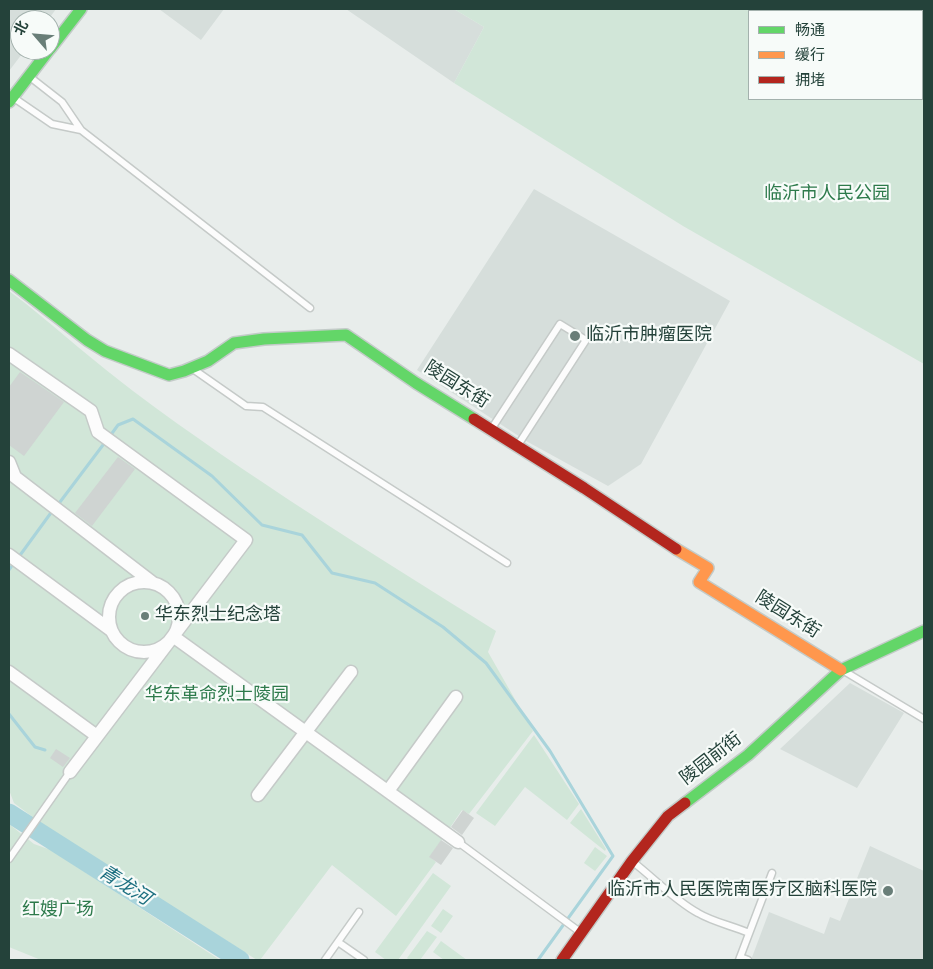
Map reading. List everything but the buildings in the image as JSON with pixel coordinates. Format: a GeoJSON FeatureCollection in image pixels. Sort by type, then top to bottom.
{"type":"FeatureCollection","features":[{"type":"Feature","properties":{"kind":"street"},"geometry":{"type":"LineString","coordinates":[[60,36],[81,9]]}},
{"type":"Feature","properties":{"kind":"street"},"geometry":{"type":"LineString","coordinates":[[11,99],[41,60]]}},
{"type":"Feature","properties":{"kind":"street","name":"陵园东街"},"geometry":{"type":"LineString","coordinates":[[9,280],[87,340],[105,351],[169,375],[208,361],[234,343],[264,339],[346,335],[416,383],[708,568],[699,582],[841,670]]}},
{"type":"Feature","properties":{"kind":"street"},"geometry":{"type":"LineString","coordinates":[[9,354],[90,411],[98,432],[113,444],[246,540],[70,772]]}},
{"type":"Feature","properties":{"kind":"street"},"geometry":{"type":"LineString","coordinates":[[9,462],[14,477],[153,583],[172,595],[178,605],[180,617],[174,637],[165,646],[156,651],[146,653],[126,647],[112,631],[10,556]]}},
{"type":"Feature","properties":{"kind":"street"},"geometry":{"type":"LineString","coordinates":[[112,631],[110,610],[118,595],[131,585],[142,582],[153,583]]}},
{"type":"Feature","properties":{"kind":"street","name":"陵园前街"},"geometry":{"type":"LineString","coordinates":[[562,960],[632,861],[668,816],[748,755],[841,670],[924,632]]}},
{"type":"Feature","properties":{"kind":"street"},"geometry":{"type":"LineString","coordinates":[[174,637],[458,842]]}},
{"type":"Feature","properties":{"kind":"street"},"geometry":{"type":"LineString","coordinates":[[9,672],[97,736]]}},
{"type":"Feature","properties":{"kind":"street"},"geometry":{"type":"LineString","coordinates":[[258,795],[351,672]]}},
{"type":"Feature","properties":{"kind":"street"},"geometry":{"type":"LineString","coordinates":[[388,791],[456,697]]}},
{"type":"Feature","properties":{"kind":"lane"},"geometry":{"type":"LineString","coordinates":[[29,76],[62,102],[81,130],[310,308]]}},
{"type":"Feature","properties":{"kind":"lane"},"geometry":{"type":"LineString","coordinates":[[11,99],[52,124],[81,130]]}},
{"type":"Feature","properties":{"kind":"lane"},"geometry":{"type":"LineString","coordinates":[[491,429],[560,324],[586,340],[518,446]]}},
{"type":"Feature","properties":{"kind":"lane"},"geometry":{"type":"LineString","coordinates":[[192,368],[246,406],[263,407],[507,563]]}},
{"type":"Feature","properties":{"kind":"lane"},"geometry":{"type":"LineString","coordinates":[[841,670],[924,720]]}},
{"type":"Feature","properties":{"kind":"lane"},"geometry":{"type":"LineString","coordinates":[[9,859],[70,772]]}},
{"type":"Feature","properties":{"kind":"lane"},"geometry":{"type":"LineString","coordinates":[[458,842],[581,933]]}},
{"type":"Feature","properties":{"kind":"lane"},"geometry":{"type":"LineString","coordinates":[[632,861],[654,878],[677,900],[699,914],[749,933]]}},
{"type":"Feature","properties":{"kind":"lane"},"geometry":{"type":"LineString","coordinates":[[748,960],[739,958],[772,872]]}},
{"type":"Feature","properties":{"kind":"lane"},"geometry":{"type":"LineString","coordinates":[[325,960],[359,912]]}},
{"type":"Feature","properties":{"kind":"lane"},"geometry":{"type":"LineString","coordinates":[[338,942],[364,960]]}},
{"type":"Feature","properties":{"kind":"shaded area"},"geometry":{"type":"Polygon","coordinates":[[[9,9],[56,9],[10,10],[10,60],[17,60],[9,71],[9,9]]]}},
{"type":"Feature","properties":{"kind":"shaded area"},"geometry":{"type":"Polygon","coordinates":[[[159,9],[224,9],[201,40],[159,9]]]}},
{"type":"Feature","properties":{"kind":"shaded area"},"geometry":{"type":"Polygon","coordinates":[[[346,9],[454,9],[484,27],[454,83],[346,9]]]}},
{"type":"Feature","properties":{"kind":"shaded area","name":"临沂市肿瘤医院"},"geometry":{"type":"Polygon","coordinates":[[[534,189],[730,301],[641,464],[608,486],[528,442],[417,370],[534,189]]]}},
{"type":"Feature","properties":{"kind":"shaded area"},"geometry":{"type":"Polygon","coordinates":[[[850,683],[904,713],[857,788],[780,749],[850,683]]]}},
{"type":"Feature","properties":{"kind":"shaded area","name":"临沂市人民医院南医疗区·脑科医院"},"geometry":{"type":"Polygon","coordinates":[[[870,846],[924,871],[924,960],[751,960],[769,912],[824,934],[830,917],[840,921],[870,846]]]}},
{"type":"Feature","properties":{"kind":"green space","name":"临沂市人民公园"},"geometry":{"type":"Polygon","coordinates":[[[454,9],[924,9],[924,364],[683,226],[454,83],[484,27],[454,9]]]}},
{"type":"Feature","properties":{"kind":"green space","name":"华东革命烈士陵园"},"geometry":{"type":"Polygon","coordinates":[[[9,291],[133,391],[221,454],[312,515],[496,631],[488,652],[533,731],[469,814],[462,810],[430,857],[436,862],[396,916],[332,865],[260,960],[257,960],[46,827],[14,803],[9,790],[9,291]]]}},
{"type":"Feature","properties":{"kind":"green space"},"geometry":{"type":"Polygon","coordinates":[[[534,735],[579,804],[567,820],[525,787],[495,826],[476,813],[534,735]]]}},
{"type":"Feature","properties":{"kind":"green space"},"geometry":{"type":"Polygon","coordinates":[[[581,809],[606,849],[605,851],[570,823],[581,809]]]}},
{"type":"Feature","properties":{"kind":"green space","name":"红嫂广场"},"geometry":{"type":"Polygon","coordinates":[[[9,824],[34,844],[51,850],[220,960],[41,960],[9,947],[9,824]]]}},
{"type":"Feature","properties":{"kind":"green space"},"geometry":{"type":"Polygon","coordinates":[[[595,847],[607,856],[595,871],[584,863],[595,847]]]}},
{"type":"Feature","properties":{"kind":"green space"},"geometry":{"type":"Polygon","coordinates":[[[433,873],[451,886],[398,960],[386,960],[375,952],[433,873]]]}},
{"type":"Feature","properties":{"kind":"green space"},"geometry":{"type":"Polygon","coordinates":[[[443,909],[453,916],[441,933],[431,926],[443,909]]]}},
{"type":"Feature","properties":{"kind":"green space"},"geometry":{"type":"Polygon","coordinates":[[[427,931],[437,937],[420,960],[409,960],[407,958],[427,931]]]}},
{"type":"Feature","properties":{"kind":"green space"},"geometry":{"type":"Polygon","coordinates":[[[441,941],[467,960],[444,960],[433,952],[441,941]]]}},
{"type":"Feature","properties":{"kind":"waterway"},"geometry":{"type":"LineString","coordinates":[[110,436],[118,425],[133,419],[212,476],[262,525],[302,535],[332,573],[375,583],[443,627],[486,663],[550,751],[613,856],[538,960]]}},
{"type":"Feature","properties":{"kind":"waterway"},"geometry":{"type":"LineString","coordinates":[[57,506],[106,441]]}},
{"type":"Feature","properties":{"kind":"waterway"},"geometry":{"type":"LineString","coordinates":[[18,558],[53,510]]}},
{"type":"Feature","properties":{"kind":"waterway"},"geometry":{"type":"LineString","coordinates":[[9,570],[14,563]]}},
{"type":"Feature","properties":{"kind":"waterway"},"geometry":{"type":"LineString","coordinates":[[9,714],[35,747],[45,750]]}},
{"type":"Feature","properties":{"kind":"waterway","name":"青龙河"},"geometry":{"type":"LineString","coordinates":[[9,813],[240,960]]}},
{"type":"Feature","properties":{"kind":"traffic: fast"},"geometry":{"type":"LineString","coordinates":[[60,36],[81,9]]}},
{"type":"Feature","properties":{"kind":"traffic: fast"},"geometry":{"type":"LineString","coordinates":[[9,102],[41,60]]}},
{"type":"Feature","properties":{"kind":"traffic: fast"},"geometry":{"type":"LineString","coordinates":[[9,280],[87,340],[105,351],[169,375],[208,361],[234,343],[264,339],[346,335],[416,383],[474,419]]}},
{"type":"Feature","properties":{"kind":"traffic: fast"},"geometry":{"type":"LineString","coordinates":[[685,803],[748,755],[841,670],[924,631]]}},
{"type":"Feature","properties":{"kind":"traffic: slow"},"geometry":{"type":"LineString","coordinates":[[676,549],[708,568],[699,582],[841,670]]}},
{"type":"Feature","properties":{"kind":"traffic: jam"},"geometry":{"type":"LineString","coordinates":[[474,419],[584,488],[676,549]]}},
{"type":"Feature","properties":{"kind":"traffic: jam"},"geometry":{"type":"LineString","coordinates":[[562,960],[632,861],[668,816],[685,803]]}},
{"type":"Feature","properties":{"kind":"place","name":"临沂市肿瘤医院"},"geometry":{"type":"Point","coordinates":[575,336]}},
{"type":"Feature","properties":{"kind":"place","name":"华东烈士纪念塔"},"geometry":{"type":"Point","coordinates":[145,616]}},
{"type":"Feature","properties":{"kind":"place","name":"临沂市人民医院南医疗区·脑科医院"},"geometry":{"type":"Point","coordinates":[888,891]}}]}
